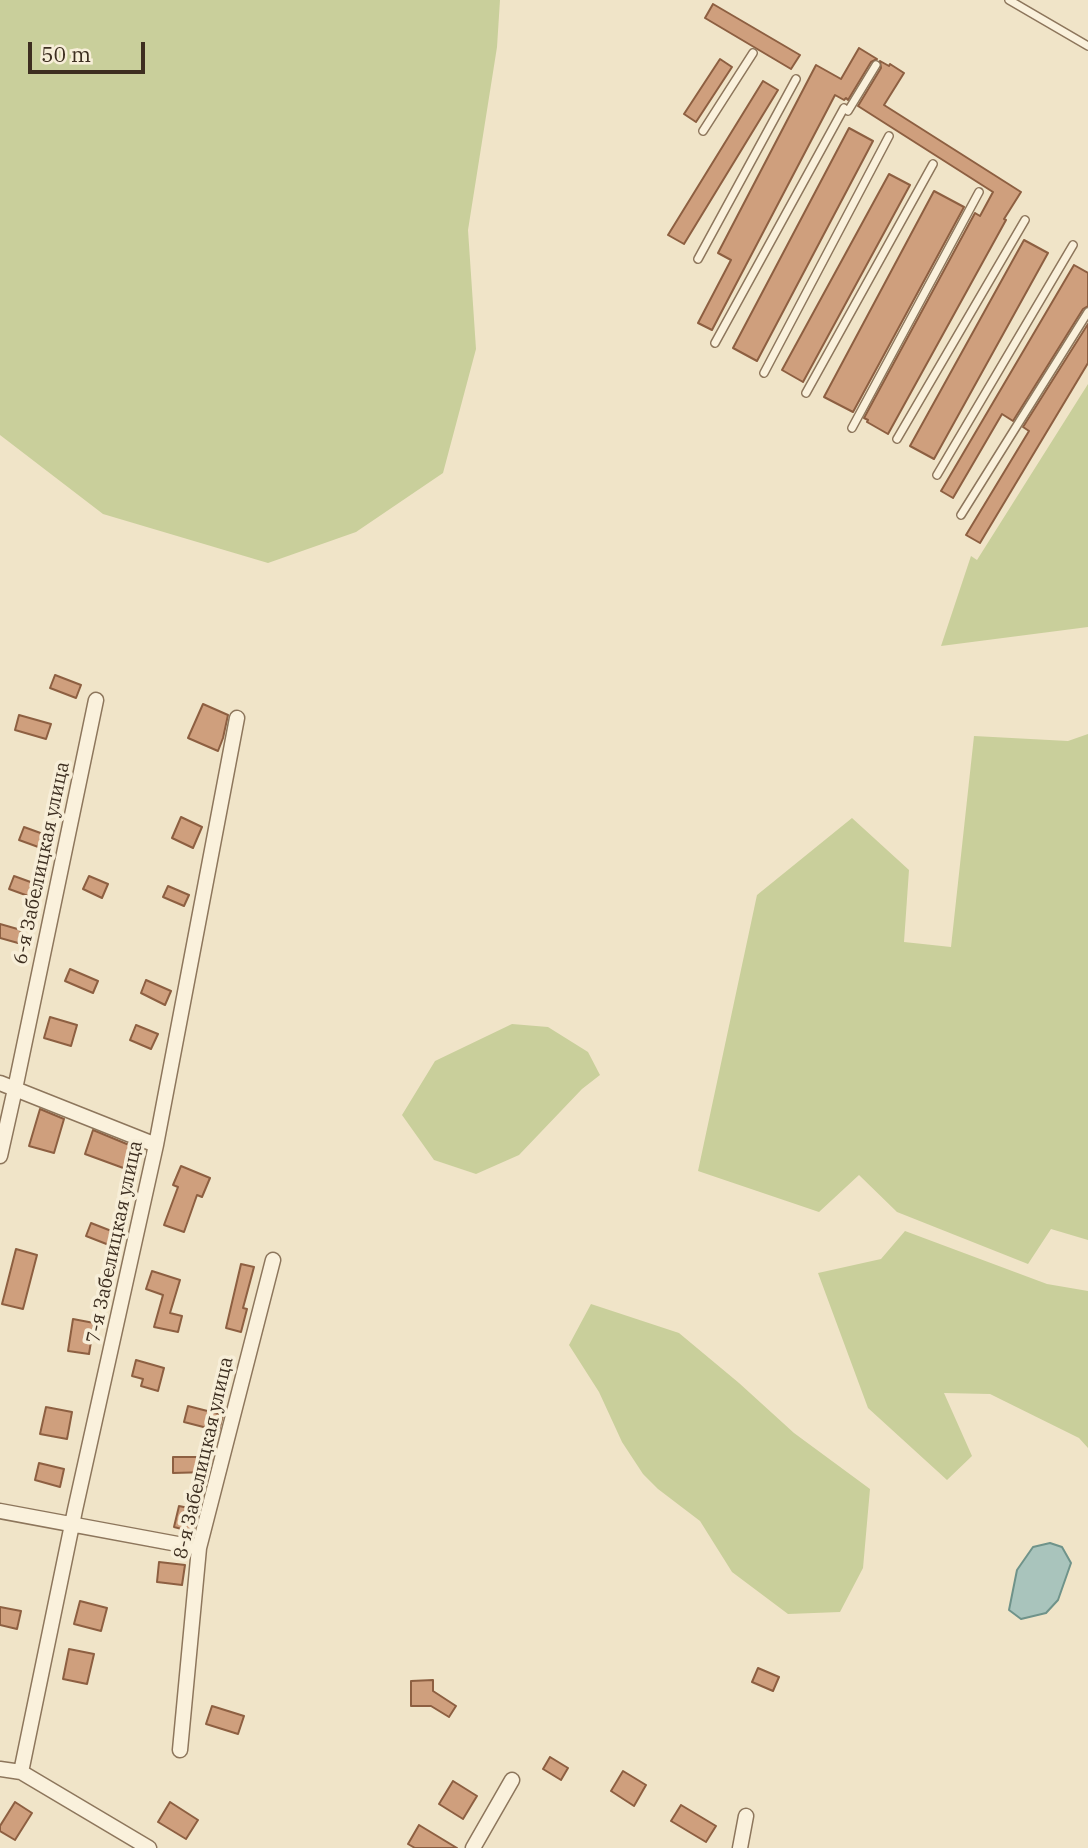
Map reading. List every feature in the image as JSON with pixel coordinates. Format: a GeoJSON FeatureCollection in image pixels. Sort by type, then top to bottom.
{"type":"FeatureCollection","features":[{"type":"Feature","properties":{"kind":"street","name":"6-я Забелицкая улица"},"geometry":{"type":"LineString","coordinates":[[0,1157],[96,700]]}},
{"type":"Feature","properties":{"kind":"street","name":"7-я Забелицкая улица"},"geometry":{"type":"LineString","coordinates":[[21,1772],[72,1525],[156,1145],[237,718]]}},
{"type":"Feature","properties":{"kind":"street"},"geometry":{"type":"LineString","coordinates":[[0,1083],[156,1145]]}},
{"type":"Feature","properties":{"kind":"street","name":"8-я Забелицкая улица"},"geometry":{"type":"LineString","coordinates":[[180,1750],[200,1548],[273,1260]]}},
{"type":"Feature","properties":{"kind":"street"},"geometry":{"type":"LineString","coordinates":[[0,1511],[200,1548]]}},
{"type":"Feature","properties":{"kind":"street"},"geometry":{"type":"LineString","coordinates":[[0,1769],[21,1772],[149,1848]]}},
{"type":"Feature","properties":{"kind":"street"},"geometry":{"type":"LineString","coordinates":[[473,1848],[512,1780]]}},
{"type":"Feature","properties":{"kind":"street"},"geometry":{"type":"LineString","coordinates":[[740,1848],[746,1816]]}},
{"type":"Feature","properties":{"kind":"lane"},"geometry":{"type":"LineString","coordinates":[[1009,0],[1088,46]]}},
{"type":"Feature","properties":{"kind":"lane"},"geometry":{"type":"LineString","coordinates":[[703,131],[753,53]]}},
{"type":"Feature","properties":{"kind":"lane"},"geometry":{"type":"LineString","coordinates":[[715,343],[846,110],[876,65]]}},
{"type":"Feature","properties":{"kind":"lane"},"geometry":{"type":"LineString","coordinates":[[698,258],[796,79]]}},
{"type":"Feature","properties":{"kind":"lane"},"geometry":{"type":"LineString","coordinates":[[764,373],[889,136]]}},
{"type":"Feature","properties":{"kind":"lane"},"geometry":{"type":"LineString","coordinates":[[806,393],[933,164]]}},
{"type":"Feature","properties":{"kind":"lane"},"geometry":{"type":"LineString","coordinates":[[852,428],[979,192]]}},
{"type":"Feature","properties":{"kind":"lane"},"geometry":{"type":"LineString","coordinates":[[897,439],[1025,220]]}},
{"type":"Feature","properties":{"kind":"lane"},"geometry":{"type":"LineString","coordinates":[[937,475],[1073,245]]}},
{"type":"Feature","properties":{"kind":"lane"},"geometry":{"type":"LineString","coordinates":[[961,515],[1088,312]]}},
{"type":"Feature","properties":{"kind":"green space"},"geometry":{"type":"Polygon","coordinates":[[[0,0],[500,0],[497,47],[468,230],[476,349],[443,473],[356,532],[268,563],[103,514],[0,435],[0,0]]]}},
{"type":"Feature","properties":{"kind":"green space"},"geometry":{"type":"Polygon","coordinates":[[[1088,384],[1088,627],[941,646],[971,556],[977,560],[1088,384]]]}},
{"type":"Feature","properties":{"kind":"green space"},"geometry":{"type":"Polygon","coordinates":[[[1088,734],[1088,1240],[1051,1229],[1028,1264],[897,1212],[859,1175],[819,1212],[698,1171],[757,895],[852,818],[909,870],[904,942],[951,947],[974,736],[1068,741],[1088,734]]]}},
{"type":"Feature","properties":{"kind":"green space"},"geometry":{"type":"Polygon","coordinates":[[[512,1024],[548,1027],[588,1052],[600,1075],[582,1089],[519,1155],[476,1174],[434,1160],[402,1115],[435,1061],[512,1024]]]}},
{"type":"Feature","properties":{"kind":"green space"},"geometry":{"type":"Polygon","coordinates":[[[905,1231],[1047,1284],[1088,1291],[1088,1448],[1079,1438],[990,1394],[944,1393],[972,1456],[947,1480],[868,1408],[818,1273],[881,1259],[905,1231]]]}},
{"type":"Feature","properties":{"kind":"green space"},"geometry":{"type":"Polygon","coordinates":[[[591,1304],[679,1333],[794,1433],[870,1489],[863,1568],[840,1612],[788,1614],[732,1572],[700,1521],[643,1474],[622,1442],[599,1392],[569,1345],[591,1304]]]}},
{"type":"Feature","properties":{"kind":"water"},"geometry":{"type":"Polygon","coordinates":[[[1050,1543],[1062,1547],[1071,1563],[1058,1600],[1046,1613],[1021,1619],[1009,1610],[1017,1570],[1033,1547],[1050,1543]]]}},
{"type":"Feature","properties":{"kind":"building"},"geometry":{"type":"Polygon","coordinates":[[[713,4],[800,55],[791,69],[705,18],[713,4]]]}},
{"type":"Feature","properties":{"kind":"building"},"geometry":{"type":"Polygon","coordinates":[[[859,48],[877,59],[871,62],[848,100],[835,95],[712,330],[698,323],[731,260],[718,253],[816,65],[841,79],[859,48]]]}},
{"type":"Feature","properties":{"kind":"building"},"geometry":{"type":"Polygon","coordinates":[[[720,59],[732,67],[696,122],[684,114],[720,59]]]}},
{"type":"Feature","properties":{"kind":"building"},"geometry":{"type":"Polygon","coordinates":[[[880,61],[904,73],[884,105],[1021,192],[888,434],[864,418],[975,213],[980,216],[993,192],[858,106],[881,68],[880,61]]]}},
{"type":"Feature","properties":{"kind":"building"},"geometry":{"type":"Polygon","coordinates":[[[763,81],[778,90],[684,244],[668,235],[763,81]]]}},
{"type":"Feature","properties":{"kind":"building"},"geometry":{"type":"Polygon","coordinates":[[[849,128],[873,141],[757,361],[733,348],[849,128]]]}},
{"type":"Feature","properties":{"kind":"building"},"geometry":{"type":"Polygon","coordinates":[[[889,174],[910,185],[803,382],[782,370],[889,174]]]}},
{"type":"Feature","properties":{"kind":"building"},"geometry":{"type":"Polygon","coordinates":[[[934,191],[964,207],[853,412],[824,397],[934,191]]]}},
{"type":"Feature","properties":{"kind":"building"},"geometry":{"type":"Polygon","coordinates":[[[1024,240],[1048,253],[934,459],[910,446],[1024,240]]]}},
{"type":"Feature","properties":{"kind":"building"},"geometry":{"type":"Polygon","coordinates":[[[1074,265],[1088,273],[1088,306],[1083,309],[1013,421],[1002,414],[953,498],[941,491],[1074,265]]]}},
{"type":"Feature","properties":{"kind":"building"},"geometry":{"type":"Polygon","coordinates":[[[1088,324],[1088,363],[980,543],[966,535],[1029,431],[1023,427],[1088,324]]]}},
{"type":"Feature","properties":{"kind":"building"},"geometry":{"type":"Polygon","coordinates":[[[55,675],[81,685],[76,698],[50,688],[55,675]]]}},
{"type":"Feature","properties":{"kind":"building"},"geometry":{"type":"Polygon","coordinates":[[[203,704],[228,715],[218,751],[188,738],[203,704]]]}},
{"type":"Feature","properties":{"kind":"building"},"geometry":{"type":"Polygon","coordinates":[[[19,715],[51,724],[46,739],[15,730],[19,715]]]}},
{"type":"Feature","properties":{"kind":"building"},"geometry":{"type":"Polygon","coordinates":[[[181,817],[202,827],[193,848],[172,838],[181,817]]]}},
{"type":"Feature","properties":{"kind":"building"},"geometry":{"type":"Polygon","coordinates":[[[24,827],[46,835],[41,848],[19,840],[24,827]]]}},
{"type":"Feature","properties":{"kind":"building"},"geometry":{"type":"Polygon","coordinates":[[[14,876],[36,884],[31,897],[9,889],[14,876]]]}},
{"type":"Feature","properties":{"kind":"building"},"geometry":{"type":"Polygon","coordinates":[[[89,876],[108,884],[102,898],[83,889],[89,876]]]}},
{"type":"Feature","properties":{"kind":"building"},"geometry":{"type":"Polygon","coordinates":[[[168,886],[189,895],[184,906],[163,897],[168,886]]]}},
{"type":"Feature","properties":{"kind":"building"},"geometry":{"type":"Polygon","coordinates":[[[0,924],[21,930],[18,943],[0,938],[0,924]]]}},
{"type":"Feature","properties":{"kind":"building"},"geometry":{"type":"Polygon","coordinates":[[[70,969],[98,981],[93,993],[65,981],[70,969]]]}},
{"type":"Feature","properties":{"kind":"building"},"geometry":{"type":"Polygon","coordinates":[[[146,980],[171,991],[165,1005],[141,993],[146,980]]]}},
{"type":"Feature","properties":{"kind":"building"},"geometry":{"type":"Polygon","coordinates":[[[50,1017],[77,1025],[71,1046],[44,1038],[50,1017]]]}},
{"type":"Feature","properties":{"kind":"building"},"geometry":{"type":"Polygon","coordinates":[[[136,1025],[158,1034],[151,1049],[130,1040],[136,1025]]]}},
{"type":"Feature","properties":{"kind":"building"},"geometry":{"type":"Polygon","coordinates":[[[40,1109],[64,1119],[54,1153],[29,1146],[40,1109]]]}},
{"type":"Feature","properties":{"kind":"building"},"geometry":{"type":"Polygon","coordinates":[[[93,1130],[134,1147],[126,1169],[85,1154],[93,1130]]]}},
{"type":"Feature","properties":{"kind":"building"},"geometry":{"type":"Polygon","coordinates":[[[181,1166],[210,1178],[202,1197],[197,1195],[184,1232],[164,1225],[178,1187],[173,1185],[181,1166]]]}},
{"type":"Feature","properties":{"kind":"building"},"geometry":{"type":"Polygon","coordinates":[[[91,1223],[114,1232],[109,1245],[86,1236],[91,1223]]]}},
{"type":"Feature","properties":{"kind":"building"},"geometry":{"type":"Polygon","coordinates":[[[16,1249],[37,1255],[23,1309],[2,1304],[16,1249]]]}},
{"type":"Feature","properties":{"kind":"building"},"geometry":{"type":"Polygon","coordinates":[[[241,1264],[254,1267],[243,1308],[247,1309],[241,1332],[226,1328],[241,1264]]]}},
{"type":"Feature","properties":{"kind":"building"},"geometry":{"type":"Polygon","coordinates":[[[152,1271],[180,1280],[170,1313],[182,1316],[178,1332],[154,1327],[163,1295],[146,1289],[152,1271]]]}},
{"type":"Feature","properties":{"kind":"building"},"geometry":{"type":"Polygon","coordinates":[[[73,1319],[94,1323],[89,1354],[68,1351],[73,1319]]]}},
{"type":"Feature","properties":{"kind":"building"},"geometry":{"type":"Polygon","coordinates":[[[136,1360],[164,1368],[158,1391],[141,1386],[143,1379],[132,1376],[136,1360]]]}},
{"type":"Feature","properties":{"kind":"building"},"geometry":{"type":"Polygon","coordinates":[[[188,1406],[223,1415],[219,1431],[184,1422],[188,1406]]]}},
{"type":"Feature","properties":{"kind":"building"},"geometry":{"type":"Polygon","coordinates":[[[46,1407],[72,1412],[67,1439],[40,1434],[46,1407]]]}},
{"type":"Feature","properties":{"kind":"building"},"geometry":{"type":"Polygon","coordinates":[[[173,1457],[212,1457],[212,1460],[208,1472],[173,1473],[173,1457]]]}},
{"type":"Feature","properties":{"kind":"building"},"geometry":{"type":"Polygon","coordinates":[[[39,1463],[64,1469],[60,1487],[35,1480],[39,1463]]]}},
{"type":"Feature","properties":{"kind":"building"},"geometry":{"type":"Polygon","coordinates":[[[179,1506],[198,1510],[193,1532],[174,1527],[179,1506]]]}},
{"type":"Feature","properties":{"kind":"building"},"geometry":{"type":"Polygon","coordinates":[[[159,1562],[185,1565],[182,1585],[157,1582],[159,1562]]]}},
{"type":"Feature","properties":{"kind":"building"},"geometry":{"type":"Polygon","coordinates":[[[80,1601],[107,1608],[101,1631],[74,1624],[80,1601]]]}},
{"type":"Feature","properties":{"kind":"building"},"geometry":{"type":"Polygon","coordinates":[[[0,1607],[21,1611],[17,1629],[0,1625],[0,1607]]]}},
{"type":"Feature","properties":{"kind":"building"},"geometry":{"type":"Polygon","coordinates":[[[69,1649],[94,1654],[87,1684],[63,1679],[69,1649]]]}},
{"type":"Feature","properties":{"kind":"building"},"geometry":{"type":"Polygon","coordinates":[[[758,1668],[779,1677],[773,1691],[752,1682],[758,1668]]]}},
{"type":"Feature","properties":{"kind":"building"},"geometry":{"type":"Polygon","coordinates":[[[433,1680],[433,1691],[456,1706],[449,1717],[431,1706],[411,1706],[411,1681],[433,1680]]]}},
{"type":"Feature","properties":{"kind":"building"},"geometry":{"type":"Polygon","coordinates":[[[212,1706],[244,1716],[238,1734],[206,1724],[212,1706]]]}},
{"type":"Feature","properties":{"kind":"building"},"geometry":{"type":"Polygon","coordinates":[[[550,1757],[568,1768],[561,1780],[543,1769],[550,1757]]]}},
{"type":"Feature","properties":{"kind":"building"},"geometry":{"type":"Polygon","coordinates":[[[623,1771],[646,1785],[634,1806],[611,1791],[623,1771]]]}},
{"type":"Feature","properties":{"kind":"building"},"geometry":{"type":"Polygon","coordinates":[[[453,1781],[477,1796],[463,1819],[439,1804],[453,1781]]]}},
{"type":"Feature","properties":{"kind":"building"},"geometry":{"type":"Polygon","coordinates":[[[15,1802],[32,1813],[15,1840],[0,1831],[0,1826],[15,1802]]]}},
{"type":"Feature","properties":{"kind":"building"},"geometry":{"type":"Polygon","coordinates":[[[170,1802],[198,1820],[186,1839],[158,1822],[170,1802]]]}},
{"type":"Feature","properties":{"kind":"building"},"geometry":{"type":"Polygon","coordinates":[[[681,1805],[716,1826],[706,1842],[671,1821],[681,1805]]]}},
{"type":"Feature","properties":{"kind":"building"},"geometry":{"type":"Polygon","coordinates":[[[419,1825],[457,1848],[415,1848],[408,1844],[419,1825]]]}}]}
